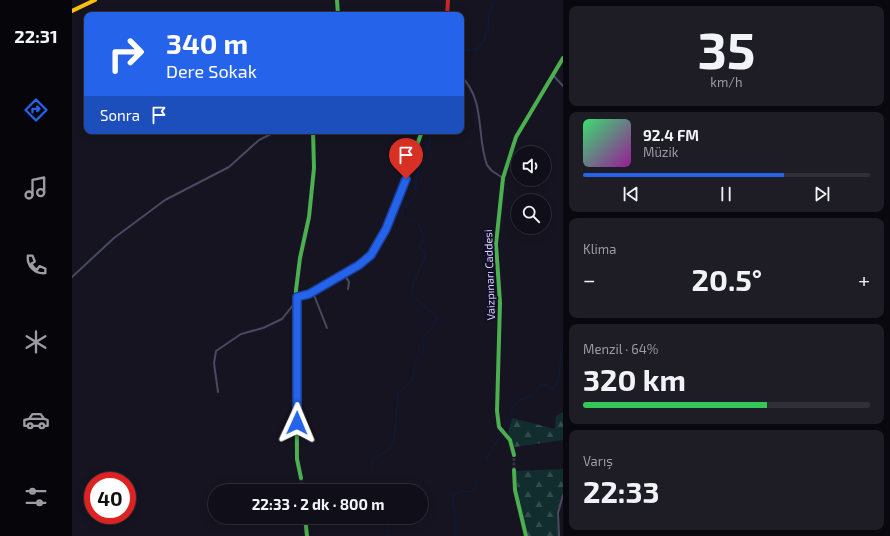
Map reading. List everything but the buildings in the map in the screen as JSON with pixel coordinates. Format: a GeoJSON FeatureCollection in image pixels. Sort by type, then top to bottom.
{"type":"FeatureCollection","features":[{"type":"Feature","properties":{"kind":"street"},"geometry":{"type":"LineString","coordinates":[[72,11],[95,0]]}},
{"type":"Feature","properties":{"kind":"street"},"geometry":{"type":"LineString","coordinates":[[337,0],[338,12]]}},
{"type":"Feature","properties":{"kind":"street"},"geometry":{"type":"LineString","coordinates":[[447,12],[448,0]]}},
{"type":"Feature","properties":{"kind":"street","name":"Vaizpınarı Caddesi"},"geometry":{"type":"LineString","coordinates":[[514,455],[510,440],[499,427],[497,412],[500,310],[496,244],[503,178],[516,137],[563,58]]}},
{"type":"Feature","properties":{"kind":"street"},"geometry":{"type":"LineString","coordinates":[[553,75],[563,86]]}},
{"type":"Feature","properties":{"kind":"street"},"geometry":{"type":"LineString","coordinates":[[464,80],[470,87],[476,100],[486,165],[503,178]]}},
{"type":"Feature","properties":{"kind":"street"},"geometry":{"type":"LineString","coordinates":[[72,277],[114,238],[165,200],[229,167],[259,140],[271,134]]}},
{"type":"Feature","properties":{"kind":"street"},"geometry":{"type":"LineString","coordinates":[[301,478],[297,459],[297,299],[300,258],[307,233],[311,199],[313,134]]}},
{"type":"Feature","properties":{"kind":"street"},"geometry":{"type":"LineString","coordinates":[[218,392],[214,363],[215,352],[242,334],[263,328],[282,318],[297,299],[309,294],[359,265],[377,247],[398,200],[421,134]]}},
{"type":"Feature","properties":{"kind":"street"},"geometry":{"type":"LineString","coordinates":[[297,299],[314,295],[344,274]]}},
{"type":"Feature","properties":{"kind":"street"},"geometry":{"type":"LineString","coordinates":[[344,274],[349,282],[348,289]]}},
{"type":"Feature","properties":{"kind":"street"},"geometry":{"type":"LineString","coordinates":[[314,295],[327,328]]}},
{"type":"Feature","properties":{"kind":"street"},"geometry":{"type":"LineString","coordinates":[[514,470],[513,481],[520,513],[526,527],[526,536]]}},
{"type":"Feature","properties":{"kind":"street"},"geometry":{"type":"LineString","coordinates":[[559,536],[558,513],[563,495]]}},
{"type":"Feature","properties":{"kind":"street"},"geometry":{"type":"LineString","coordinates":[[306,524],[307,536]]}},
{"type":"Feature","properties":{"kind":"green space"},"geometry":{"type":"Polygon","coordinates":[[[563,412],[563,440],[515,447],[508,433],[512,418],[555,429],[556,416],[563,412]]]}},
{"type":"Feature","properties":{"kind":"green space"},"geometry":{"type":"Polygon","coordinates":[[[563,469],[563,496],[558,508],[558,536],[528,536],[520,513],[516,471],[563,469]]]}},
{"type":"Feature","properties":{"kind":"waterway"},"geometry":{"type":"LineString","coordinates":[[464,53],[465,51],[477,49],[483,42],[488,30],[489,13],[495,0]]}},
{"type":"Feature","properties":{"kind":"waterway"},"geometry":{"type":"LineString","coordinates":[[372,470],[372,460],[388,450],[394,441],[398,393],[413,379],[414,366],[424,349],[422,340],[425,334],[434,325],[437,318],[412,295],[411,290],[426,255],[419,246],[424,240],[418,224],[413,219],[404,218],[402,214],[406,205],[416,194],[416,180],[419,170],[420,156],[429,146],[431,134]]}},
{"type":"Feature","properties":{"kind":"waterway"},"geometry":{"type":"LineString","coordinates":[[503,430],[515,405],[520,400],[531,396],[540,385],[544,384],[553,389],[556,385],[559,376],[563,348]]}},
{"type":"Feature","properties":{"kind":"waterway"},"geometry":{"type":"LineString","coordinates":[[486,459],[502,433]]}},
{"type":"Feature","properties":{"kind":"waterway"},"geometry":{"type":"LineString","coordinates":[[455,536],[455,512],[452,501],[453,496],[460,492],[473,491],[477,483],[474,478]]}},
{"type":"Feature","properties":{"kind":"waterway"},"geometry":{"type":"LineString","coordinates":[[388,536],[389,524]]}},
{"type":"Feature","properties":{"kind":"tunnel"},"geometry":{"type":"LineString","coordinates":[[514,455],[514,470]]}},
{"type":"Feature","properties":{"kind":"tunnel"},"geometry":{"type":"LineString","coordinates":[[301,478],[302,484]]}},
{"type":"Feature","properties":{"kind":"traffic: fast"},"geometry":{"type":"LineString","coordinates":[[337,0],[338,12]]}},
{"type":"Feature","properties":{"kind":"traffic: fast"},"geometry":{"type":"LineString","coordinates":[[514,455],[510,440],[499,427],[497,411],[500,303],[496,244],[503,178],[516,137],[563,58]]}},
{"type":"Feature","properties":{"kind":"traffic: fast"},"geometry":{"type":"LineString","coordinates":[[301,478],[297,459],[296,290],[300,258],[309,217],[314,168],[313,134]]}},
{"type":"Feature","properties":{"kind":"traffic: fast"},"geometry":{"type":"LineString","coordinates":[[297,297],[337,278],[373,253],[390,222],[421,134]]}},
{"type":"Feature","properties":{"kind":"traffic: fast"},"geometry":{"type":"LineString","coordinates":[[514,470],[515,490],[526,536]]}},
{"type":"Feature","properties":{"kind":"traffic: fast"},"geometry":{"type":"LineString","coordinates":[[306,524],[307,536]]}},
{"type":"Feature","properties":{"kind":"traffic: slow"},"geometry":{"type":"LineString","coordinates":[[72,11],[95,0]]}},
{"type":"Feature","properties":{"kind":"traffic: jam"},"geometry":{"type":"LineString","coordinates":[[447,12],[448,0]]}},
{"type":"Feature","properties":{"kind":"route"},"geometry":{"type":"LineString","coordinates":[[297,423],[297,297],[309,294],[322,285],[359,265],[371,255],[386,229],[406,179]]}}]}
